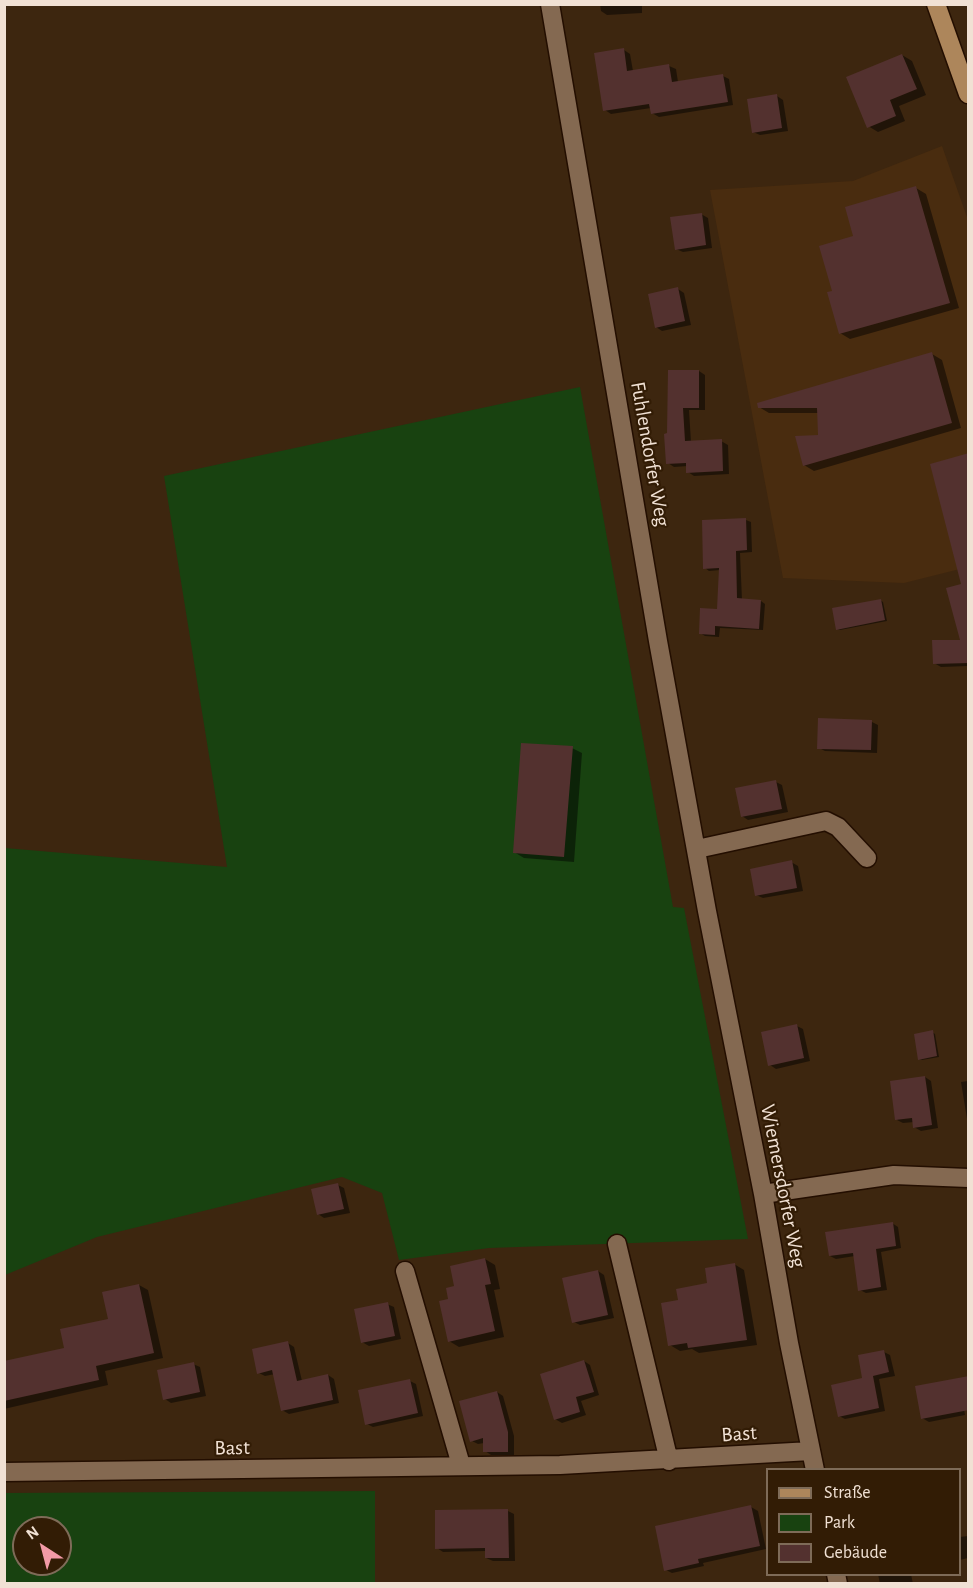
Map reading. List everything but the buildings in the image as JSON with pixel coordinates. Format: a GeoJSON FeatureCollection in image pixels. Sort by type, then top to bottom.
{"type":"FeatureCollection","features":[{"type":"Feature","properties":{"kind":"main road"},"geometry":{"type":"LineString","coordinates":[[936,4],[969,94]]}},
{"type":"Feature","properties":{"kind":"street","name":"Fuhlendorfer Weg"},"geometry":{"type":"LineString","coordinates":[[550,4],[658,641],[707,911]]}},
{"type":"Feature","properties":{"kind":"street"},"geometry":{"type":"LineString","coordinates":[[697,849],[826,821],[838,826],[867,858]]}},
{"type":"Feature","properties":{"kind":"street","name":"Wiemersdorfer Weg"},"geometry":{"type":"LineString","coordinates":[[707,911],[813,1461]]}},
{"type":"Feature","properties":{"kind":"street"},"geometry":{"type":"LineString","coordinates":[[763,1194],[894,1175],[969,1178]]}},
{"type":"Feature","properties":{"kind":"street"},"geometry":{"type":"LineString","coordinates":[[617,1244],[669,1461]]}},
{"type":"Feature","properties":{"kind":"street"},"geometry":{"type":"LineString","coordinates":[[405,1271],[461,1465]]}},
{"type":"Feature","properties":{"kind":"street","name":"Bast"},"geometry":{"type":"LineString","coordinates":[[4,1472],[365,1469],[669,1461],[813,1461]]}},
{"type":"Feature","properties":{"kind":"shaded area"},"geometry":{"type":"Polygon","coordinates":[[[942,146],[968,220],[968,567],[904,583],[783,578],[710,190],[853,181],[942,146]]]}},
{"type":"Feature","properties":{"kind":"green space"},"geometry":{"type":"Polygon","coordinates":[[[580,387],[673,907],[684,908],[748,1239],[489,1248],[399,1260],[382,1193],[342,1177],[97,1237],[5,1275],[5,848],[227,867],[164,476],[580,387]]]}},
{"type":"Feature","properties":{"kind":"green space"},"geometry":{"type":"Polygon","coordinates":[[[375,1491],[375,1583],[5,1583],[5,1493],[375,1491]]]}}]}
